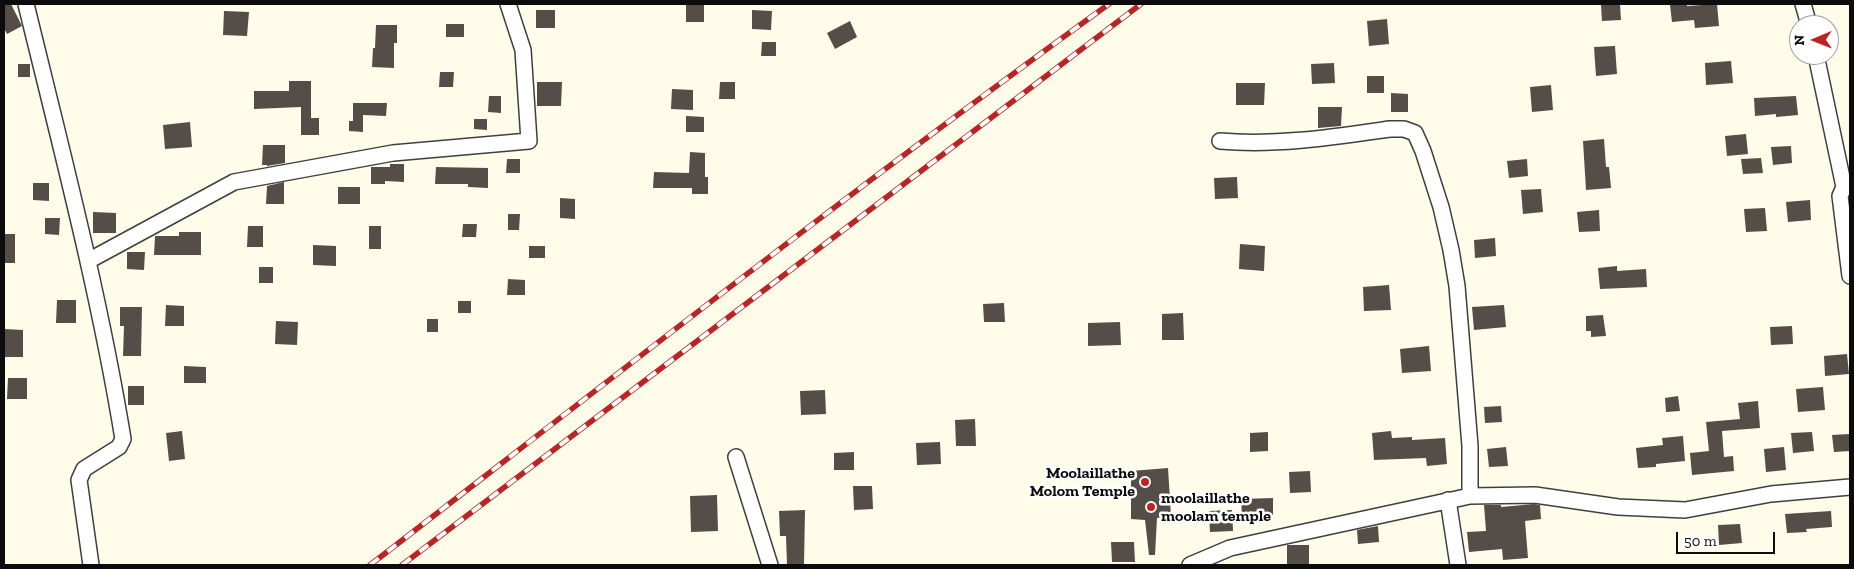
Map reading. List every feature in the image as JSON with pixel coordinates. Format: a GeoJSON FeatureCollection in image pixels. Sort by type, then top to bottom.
{"type":"FeatureCollection","features":[{"type":"Feature","properties":{"kind":"street"},"geometry":{"type":"LineString","coordinates":[[26,4],[110,358],[123,439],[119,447],[84,469],[79,480],[91,565]]}},
{"type":"Feature","properties":{"kind":"street"},"geometry":{"type":"LineString","coordinates":[[88,261],[234,182],[393,153],[530,140],[523,50],[508,4]]}},
{"type":"Feature","properties":{"kind":"street"},"geometry":{"type":"LineString","coordinates":[[1818,65],[1847,185],[1840,196],[1850,276]]}},
{"type":"Feature","properties":{"kind":"street"},"geometry":{"type":"LineString","coordinates":[[1220,141],[1299,140],[1390,129],[1404,129],[1415,134],[1423,151],[1441,207],[1457,286],[1470,446],[1470,496]]}},
{"type":"Feature","properties":{"kind":"street"},"geometry":{"type":"LineString","coordinates":[[736,457],[770,565]]}},
{"type":"Feature","properties":{"kind":"street"},"geometry":{"type":"LineString","coordinates":[[1190,565],[1230,548],[1470,496],[1535,495],[1618,507],[1685,510],[1771,494],[1850,487]]}},
{"type":"Feature","properties":{"kind":"street"},"geometry":{"type":"LineString","coordinates":[[1448,500],[1458,565]]}},
{"type":"Feature","properties":{"kind":"building"},"geometry":{"type":"Polygon","coordinates":[[[4,4],[11,4],[22,26],[7,34],[4,28],[4,4]]]}},
{"type":"Feature","properties":{"kind":"building"},"geometry":{"type":"Polygon","coordinates":[[[686,4],[704,4],[704,22],[686,22],[686,4]]]}},
{"type":"Feature","properties":{"kind":"building"},"geometry":{"type":"Polygon","coordinates":[[[1620,4],[1621,20],[1602,21],[1601,5],[1620,4]]]}},
{"type":"Feature","properties":{"kind":"building"},"geometry":{"type":"Polygon","coordinates":[[[1687,4],[1687,6],[1717,4],[1719,26],[1695,28],[1694,20],[1672,22],[1670,5],[1687,4]]]}},
{"type":"Feature","properties":{"kind":"building"},"geometry":{"type":"Polygon","coordinates":[[[536,10],[555,10],[555,28],[536,28],[536,10]]]}},
{"type":"Feature","properties":{"kind":"building"},"geometry":{"type":"Polygon","coordinates":[[[752,10],[772,11],[771,30],[752,29],[752,10]]]}},
{"type":"Feature","properties":{"kind":"building"},"geometry":{"type":"Polygon","coordinates":[[[224,11],[249,12],[247,36],[223,35],[224,11]]]}},
{"type":"Feature","properties":{"kind":"building"},"geometry":{"type":"Polygon","coordinates":[[[1387,19],[1389,44],[1369,46],[1367,21],[1387,19]]]}},
{"type":"Feature","properties":{"kind":"building"},"geometry":{"type":"Polygon","coordinates":[[[850,21],[857,37],[835,49],[827,33],[850,21]]]}},
{"type":"Feature","properties":{"kind":"building"},"geometry":{"type":"Polygon","coordinates":[[[446,24],[464,24],[464,37],[446,37],[446,24]]]}},
{"type":"Feature","properties":{"kind":"building"},"geometry":{"type":"Polygon","coordinates":[[[376,25],[397,25],[397,43],[394,43],[394,68],[372,67],[376,25]]]}},
{"type":"Feature","properties":{"kind":"building"},"geometry":{"type":"Polygon","coordinates":[[[762,42],[776,42],[776,56],[761,56],[762,42]]]}},
{"type":"Feature","properties":{"kind":"building"},"geometry":{"type":"Polygon","coordinates":[[[1615,46],[1617,74],[1596,76],[1594,47],[1615,46]]]}},
{"type":"Feature","properties":{"kind":"building"},"geometry":{"type":"Polygon","coordinates":[[[1731,61],[1733,83],[1706,85],[1705,63],[1731,61]]]}},
{"type":"Feature","properties":{"kind":"building"},"geometry":{"type":"Polygon","coordinates":[[[1334,63],[1335,83],[1312,84],[1311,64],[1334,63]]]}},
{"type":"Feature","properties":{"kind":"building"},"geometry":{"type":"Polygon","coordinates":[[[18,64],[30,64],[30,77],[18,77],[18,64]]]}},
{"type":"Feature","properties":{"kind":"building"},"geometry":{"type":"Polygon","coordinates":[[[440,72],[454,72],[453,87],[439,87],[440,72]]]}},
{"type":"Feature","properties":{"kind":"building"},"geometry":{"type":"Polygon","coordinates":[[[1367,76],[1384,76],[1384,93],[1367,93],[1367,76]]]}},
{"type":"Feature","properties":{"kind":"building"},"geometry":{"type":"Polygon","coordinates":[[[289,81],[311,81],[311,118],[319,118],[319,135],[301,135],[301,107],[254,109],[254,91],[289,91],[289,81]]]}},
{"type":"Feature","properties":{"kind":"building"},"geometry":{"type":"Polygon","coordinates":[[[537,82],[562,82],[561,106],[537,106],[537,82]]]}},
{"type":"Feature","properties":{"kind":"building"},"geometry":{"type":"Polygon","coordinates":[[[720,82],[735,82],[735,99],[719,99],[720,82]]]}},
{"type":"Feature","properties":{"kind":"building"},"geometry":{"type":"Polygon","coordinates":[[[1236,83],[1265,83],[1264,105],[1236,105],[1236,83]]]}},
{"type":"Feature","properties":{"kind":"building"},"geometry":{"type":"Polygon","coordinates":[[[1551,85],[1553,110],[1532,112],[1530,87],[1551,85]]]}},
{"type":"Feature","properties":{"kind":"building"},"geometry":{"type":"Polygon","coordinates":[[[672,89],[693,90],[693,110],[671,109],[672,89]]]}},
{"type":"Feature","properties":{"kind":"building"},"geometry":{"type":"Polygon","coordinates":[[[1391,93],[1408,94],[1408,112],[1391,112],[1391,93]]]}},
{"type":"Feature","properties":{"kind":"building"},"geometry":{"type":"Polygon","coordinates":[[[489,96],[501,96],[501,113],[488,112],[489,96]]]}},
{"type":"Feature","properties":{"kind":"building"},"geometry":{"type":"Polygon","coordinates":[[[1796,96],[1798,115],[1776,117],[1776,114],[1755,116],[1754,98],[1796,96]]]}},
{"type":"Feature","properties":{"kind":"building"},"geometry":{"type":"Polygon","coordinates":[[[353,103],[387,103],[386,116],[363,115],[363,132],[349,131],[349,121],[353,121],[353,103]]]}},
{"type":"Feature","properties":{"kind":"building"},"geometry":{"type":"Polygon","coordinates":[[[1318,107],[1342,107],[1341,126],[1318,128],[1318,107]]]}},
{"type":"Feature","properties":{"kind":"building"},"geometry":{"type":"Polygon","coordinates":[[[686,116],[704,117],[704,132],[686,132],[686,116]]]}},
{"type":"Feature","properties":{"kind":"building"},"geometry":{"type":"Polygon","coordinates":[[[474,119],[487,119],[487,130],[474,129],[474,119]]]}},
{"type":"Feature","properties":{"kind":"building"},"geometry":{"type":"Polygon","coordinates":[[[190,122],[192,147],[165,149],[163,125],[190,122]]]}},
{"type":"Feature","properties":{"kind":"building"},"geometry":{"type":"Polygon","coordinates":[[[1746,134],[1748,154],[1727,156],[1725,136],[1746,134]]]}},
{"type":"Feature","properties":{"kind":"building"},"geometry":{"type":"Polygon","coordinates":[[[1604,139],[1606,167],[1609,167],[1611,188],[1586,190],[1583,141],[1604,139]]]}},
{"type":"Feature","properties":{"kind":"building"},"geometry":{"type":"Polygon","coordinates":[[[263,145],[285,145],[285,163],[262,165],[263,145]]]}},
{"type":"Feature","properties":{"kind":"building"},"geometry":{"type":"Polygon","coordinates":[[[1791,146],[1792,163],[1773,165],[1771,147],[1791,146]]]}},
{"type":"Feature","properties":{"kind":"building"},"geometry":{"type":"Polygon","coordinates":[[[690,152],[705,153],[705,177],[708,177],[708,194],[692,194],[692,188],[653,188],[654,172],[689,173],[690,152]]]}},
{"type":"Feature","properties":{"kind":"building"},"geometry":{"type":"Polygon","coordinates":[[[1761,158],[1763,173],[1743,174],[1741,159],[1761,158]]]}},
{"type":"Feature","properties":{"kind":"building"},"geometry":{"type":"Polygon","coordinates":[[[507,159],[520,159],[520,173],[506,173],[507,159]]]}},
{"type":"Feature","properties":{"kind":"building"},"geometry":{"type":"Polygon","coordinates":[[[1527,159],[1528,176],[1509,178],[1507,161],[1527,159]]]}},
{"type":"Feature","properties":{"kind":"building"},"geometry":{"type":"Polygon","coordinates":[[[390,164],[404,164],[404,182],[385,181],[385,184],[371,184],[371,167],[390,167],[390,164]]]}},
{"type":"Feature","properties":{"kind":"building"},"geometry":{"type":"Polygon","coordinates":[[[436,167],[488,168],[488,188],[468,187],[468,184],[435,184],[436,167]]]}},
{"type":"Feature","properties":{"kind":"building"},"geometry":{"type":"Polygon","coordinates":[[[1237,177],[1238,198],[1215,199],[1214,178],[1237,177]]]}},
{"type":"Feature","properties":{"kind":"building"},"geometry":{"type":"Polygon","coordinates":[[[284,182],[284,204],[266,204],[267,186],[284,182]]]}},
{"type":"Feature","properties":{"kind":"building"},"geometry":{"type":"Polygon","coordinates":[[[33,183],[49,183],[49,201],[33,200],[33,183]]]}},
{"type":"Feature","properties":{"kind":"building"},"geometry":{"type":"Polygon","coordinates":[[[338,187],[360,187],[360,204],[338,204],[338,187]]]}},
{"type":"Feature","properties":{"kind":"building"},"geometry":{"type":"Polygon","coordinates":[[[1541,189],[1543,212],[1523,214],[1521,190],[1541,189]]]}},
{"type":"Feature","properties":{"kind":"building"},"geometry":{"type":"Polygon","coordinates":[[[560,198],[575,199],[575,219],[560,218],[560,198]]]}},
{"type":"Feature","properties":{"kind":"building"},"geometry":{"type":"Polygon","coordinates":[[[1810,200],[1811,220],[1788,222],[1786,202],[1810,200]]]}},
{"type":"Feature","properties":{"kind":"building"},"geometry":{"type":"Polygon","coordinates":[[[1765,208],[1767,231],[1746,232],[1744,209],[1765,208]]]}},
{"type":"Feature","properties":{"kind":"building"},"geometry":{"type":"Polygon","coordinates":[[[1599,210],[1600,231],[1579,232],[1577,212],[1599,210]]]}},
{"type":"Feature","properties":{"kind":"building"},"geometry":{"type":"Polygon","coordinates":[[[93,212],[116,213],[116,233],[93,233],[93,212]]]}},
{"type":"Feature","properties":{"kind":"building"},"geometry":{"type":"Polygon","coordinates":[[[508,214],[520,214],[519,230],[508,230],[508,214]]]}},
{"type":"Feature","properties":{"kind":"building"},"geometry":{"type":"Polygon","coordinates":[[[45,218],[60,218],[59,235],[45,234],[45,218]]]}},
{"type":"Feature","properties":{"kind":"building"},"geometry":{"type":"Polygon","coordinates":[[[463,224],[477,224],[476,237],[462,237],[463,224]]]}},
{"type":"Feature","properties":{"kind":"building"},"geometry":{"type":"Polygon","coordinates":[[[248,226],[263,226],[263,247],[247,247],[248,226]]]}},
{"type":"Feature","properties":{"kind":"building"},"geometry":{"type":"Polygon","coordinates":[[[369,226],[381,226],[381,249],[369,249],[369,226]]]}},
{"type":"Feature","properties":{"kind":"building"},"geometry":{"type":"Polygon","coordinates":[[[179,232],[201,232],[201,255],[154,255],[155,236],[179,236],[179,232]]]}},
{"type":"Feature","properties":{"kind":"building"},"geometry":{"type":"Polygon","coordinates":[[[4,234],[15,234],[15,263],[4,263],[4,234]]]}},
{"type":"Feature","properties":{"kind":"building"},"geometry":{"type":"Polygon","coordinates":[[[1495,238],[1496,256],[1475,258],[1474,240],[1495,238]]]}},
{"type":"Feature","properties":{"kind":"building"},"geometry":{"type":"Polygon","coordinates":[[[1240,244],[1265,246],[1264,271],[1239,269],[1240,244]]]}},
{"type":"Feature","properties":{"kind":"building"},"geometry":{"type":"Polygon","coordinates":[[[313,245],[336,246],[336,266],[313,265],[313,245]]]}},
{"type":"Feature","properties":{"kind":"building"},"geometry":{"type":"Polygon","coordinates":[[[529,246],[545,246],[545,258],[529,258],[529,246]]]}},
{"type":"Feature","properties":{"kind":"building"},"geometry":{"type":"Polygon","coordinates":[[[127,252],[145,252],[144,270],[127,269],[127,252]]]}},
{"type":"Feature","properties":{"kind":"building"},"geometry":{"type":"Polygon","coordinates":[[[1617,266],[1617,271],[1646,269],[1647,287],[1600,289],[1598,268],[1617,266]]]}},
{"type":"Feature","properties":{"kind":"building"},"geometry":{"type":"Polygon","coordinates":[[[259,267],[273,267],[273,283],[259,283],[259,267]]]}},
{"type":"Feature","properties":{"kind":"building"},"geometry":{"type":"Polygon","coordinates":[[[508,279],[525,280],[525,295],[507,295],[508,279]]]}},
{"type":"Feature","properties":{"kind":"building"},"geometry":{"type":"Polygon","coordinates":[[[1389,285],[1391,310],[1364,311],[1363,287],[1389,285]]]}},
{"type":"Feature","properties":{"kind":"building"},"geometry":{"type":"Polygon","coordinates":[[[57,300],[76,300],[76,323],[56,323],[57,300]]]}},
{"type":"Feature","properties":{"kind":"building"},"geometry":{"type":"Polygon","coordinates":[[[458,301],[471,301],[471,313],[458,313],[458,301]]]}},
{"type":"Feature","properties":{"kind":"building"},"geometry":{"type":"Polygon","coordinates":[[[1004,303],[1005,322],[984,322],[983,304],[1004,303]]]}},
{"type":"Feature","properties":{"kind":"building"},"geometry":{"type":"Polygon","coordinates":[[[166,305],[184,306],[184,326],[165,326],[166,305]]]}},
{"type":"Feature","properties":{"kind":"building"},"geometry":{"type":"Polygon","coordinates":[[[1504,305],[1506,327],[1474,330],[1472,307],[1504,305]]]}},
{"type":"Feature","properties":{"kind":"building"},"geometry":{"type":"Polygon","coordinates":[[[120,307],[142,307],[141,356],[123,356],[124,326],[120,326],[120,307]]]}},
{"type":"Feature","properties":{"kind":"building"},"geometry":{"type":"Polygon","coordinates":[[[1183,313],[1184,340],[1162,340],[1162,314],[1183,313]]]}},
{"type":"Feature","properties":{"kind":"building"},"geometry":{"type":"Polygon","coordinates":[[[1603,315],[1606,336],[1591,337],[1591,331],[1586,331],[1586,316],[1603,315]]]}},
{"type":"Feature","properties":{"kind":"building"},"geometry":{"type":"Polygon","coordinates":[[[427,319],[438,319],[438,332],[427,332],[427,319]]]}},
{"type":"Feature","properties":{"kind":"building"},"geometry":{"type":"Polygon","coordinates":[[[276,321],[298,322],[297,345],[275,344],[276,321]]]}},
{"type":"Feature","properties":{"kind":"building"},"geometry":{"type":"Polygon","coordinates":[[[1120,322],[1121,345],[1088,346],[1088,323],[1120,322]]]}},
{"type":"Feature","properties":{"kind":"building"},"geometry":{"type":"Polygon","coordinates":[[[1792,326],[1793,344],[1771,345],[1770,327],[1792,326]]]}},
{"type":"Feature","properties":{"kind":"building"},"geometry":{"type":"Polygon","coordinates":[[[4,329],[23,330],[23,357],[4,357],[4,329]]]}},
{"type":"Feature","properties":{"kind":"building"},"geometry":{"type":"Polygon","coordinates":[[[1429,346],[1431,371],[1402,373],[1400,349],[1429,346]]]}},
{"type":"Feature","properties":{"kind":"building"},"geometry":{"type":"Polygon","coordinates":[[[1847,354],[1849,374],[1825,376],[1824,356],[1847,354]]]}},
{"type":"Feature","properties":{"kind":"building"},"geometry":{"type":"Polygon","coordinates":[[[184,366],[206,367],[206,383],[184,383],[184,366]]]}},
{"type":"Feature","properties":{"kind":"building"},"geometry":{"type":"Polygon","coordinates":[[[8,378],[27,378],[27,399],[7,399],[8,378]]]}},
{"type":"Feature","properties":{"kind":"building"},"geometry":{"type":"Polygon","coordinates":[[[128,386],[144,386],[144,405],[128,405],[128,386]]]}},
{"type":"Feature","properties":{"kind":"building"},"geometry":{"type":"Polygon","coordinates":[[[1823,387],[1825,410],[1798,412],[1796,389],[1823,387]]]}},
{"type":"Feature","properties":{"kind":"building"},"geometry":{"type":"Polygon","coordinates":[[[825,390],[826,414],[801,415],[800,391],[825,390]]]}},
{"type":"Feature","properties":{"kind":"building"},"geometry":{"type":"Polygon","coordinates":[[[1678,396],[1680,411],[1666,412],[1665,398],[1678,396]]]}},
{"type":"Feature","properties":{"kind":"building"},"geometry":{"type":"Polygon","coordinates":[[[1758,401],[1760,428],[1722,431],[1724,457],[1733,456],[1734,471],[1692,475],[1690,453],[1709,451],[1706,422],[1740,419],[1738,403],[1758,401]]]}},
{"type":"Feature","properties":{"kind":"building"},"geometry":{"type":"Polygon","coordinates":[[[1501,406],[1502,422],[1485,423],[1484,407],[1501,406]]]}},
{"type":"Feature","properties":{"kind":"building"},"geometry":{"type":"Polygon","coordinates":[[[975,419],[976,446],[956,446],[955,420],[975,419]]]}},
{"type":"Feature","properties":{"kind":"building"},"geometry":{"type":"Polygon","coordinates":[[[182,431],[185,459],[169,461],[166,433],[182,431]]]}},
{"type":"Feature","properties":{"kind":"building"},"geometry":{"type":"Polygon","coordinates":[[[1391,431],[1392,438],[1412,437],[1412,440],[1445,438],[1447,464],[1427,466],[1426,458],[1374,460],[1372,433],[1391,431]]]}},
{"type":"Feature","properties":{"kind":"building"},"geometry":{"type":"Polygon","coordinates":[[[1268,432],[1268,451],[1250,452],[1250,433],[1268,432]]]}},
{"type":"Feature","properties":{"kind":"building"},"geometry":{"type":"Polygon","coordinates":[[[1812,432],[1814,451],[1793,453],[1791,433],[1812,432]]]}},
{"type":"Feature","properties":{"kind":"building"},"geometry":{"type":"Polygon","coordinates":[[[1850,434],[1850,451],[1834,452],[1832,435],[1850,434]]]}},
{"type":"Feature","properties":{"kind":"building"},"geometry":{"type":"Polygon","coordinates":[[[1683,436],[1685,461],[1656,464],[1656,467],[1638,468],[1636,448],[1663,445],[1662,438],[1683,436]]]}},
{"type":"Feature","properties":{"kind":"building"},"geometry":{"type":"Polygon","coordinates":[[[940,442],[941,464],[917,465],[916,443],[940,442]]]}},
{"type":"Feature","properties":{"kind":"building"},"geometry":{"type":"Polygon","coordinates":[[[1506,447],[1508,466],[1489,467],[1487,449],[1506,447]]]}},
{"type":"Feature","properties":{"kind":"building"},"geometry":{"type":"Polygon","coordinates":[[[1784,447],[1786,470],[1766,472],[1764,449],[1784,447]]]}},
{"type":"Feature","properties":{"kind":"building"},"geometry":{"type":"Polygon","coordinates":[[[854,452],[854,470],[834,470],[834,453],[854,452]]]}},
{"type":"Feature","properties":{"kind":"building","name":"moolaillathe moolam temple"},"geometry":{"type":"Polygon","coordinates":[[[1168,468],[1171,516],[1157,518],[1155,555],[1149,555],[1145,520],[1131,519],[1131,471],[1168,468]]]}},
{"type":"Feature","properties":{"kind":"building"},"geometry":{"type":"Polygon","coordinates":[[[1310,471],[1311,492],[1290,493],[1289,472],[1310,471]]]}},
{"type":"Feature","properties":{"kind":"building"},"geometry":{"type":"Polygon","coordinates":[[[853,486],[872,486],[873,509],[854,510],[853,486]]]}},
{"type":"Feature","properties":{"kind":"building"},"geometry":{"type":"Polygon","coordinates":[[[717,495],[718,531],[691,532],[690,496],[717,495]]]}},
{"type":"Feature","properties":{"kind":"building"},"geometry":{"type":"Polygon","coordinates":[[[1273,498],[1273,515],[1242,516],[1241,499],[1273,498]]]}},
{"type":"Feature","properties":{"kind":"building"},"geometry":{"type":"Polygon","coordinates":[[[1484,505],[1501,505],[1501,507],[1540,505],[1541,519],[1525,521],[1528,558],[1503,560],[1502,549],[1469,552],[1467,532],[1486,531],[1484,505]]]}},
{"type":"Feature","properties":{"kind":"building"},"geometry":{"type":"Polygon","coordinates":[[[805,510],[804,565],[787,565],[786,536],[780,536],[779,511],[805,510]]]}},
{"type":"Feature","properties":{"kind":"building"},"geometry":{"type":"Polygon","coordinates":[[[1232,510],[1233,531],[1210,532],[1209,511],[1232,510]]]}},
{"type":"Feature","properties":{"kind":"building"},"geometry":{"type":"Polygon","coordinates":[[[1831,511],[1832,527],[1806,529],[1807,532],[1787,533],[1785,514],[1831,511]]]}},
{"type":"Feature","properties":{"kind":"building"},"geometry":{"type":"Polygon","coordinates":[[[1740,524],[1742,543],[1719,545],[1718,525],[1740,524]]]}},
{"type":"Feature","properties":{"kind":"building"},"geometry":{"type":"Polygon","coordinates":[[[1378,526],[1379,542],[1358,544],[1357,530],[1378,526]]]}},
{"type":"Feature","properties":{"kind":"building"},"geometry":{"type":"Polygon","coordinates":[[[1111,542],[1134,542],[1135,562],[1112,562],[1111,542]]]}},
{"type":"Feature","properties":{"kind":"building"},"geometry":{"type":"Polygon","coordinates":[[[1287,545],[1309,545],[1309,565],[1287,565],[1287,545]]]}},
{"type":"Feature","properties":{"kind":"railway"},"geometry":{"type":"LineString","coordinates":[[370,565],[829,211],[1109,4]]}},
{"type":"Feature","properties":{"kind":"railway"},"geometry":{"type":"LineString","coordinates":[[402,565],[1141,4]]}},
{"type":"Feature","properties":{"kind":"place","name":"Moolaillathe Molom Temple"},"geometry":{"type":"Point","coordinates":[1145,482]}},
{"type":"Feature","properties":{"kind":"place","name":"moolaillathe moolam temple"},"geometry":{"type":"Point","coordinates":[1151,507]}}]}
